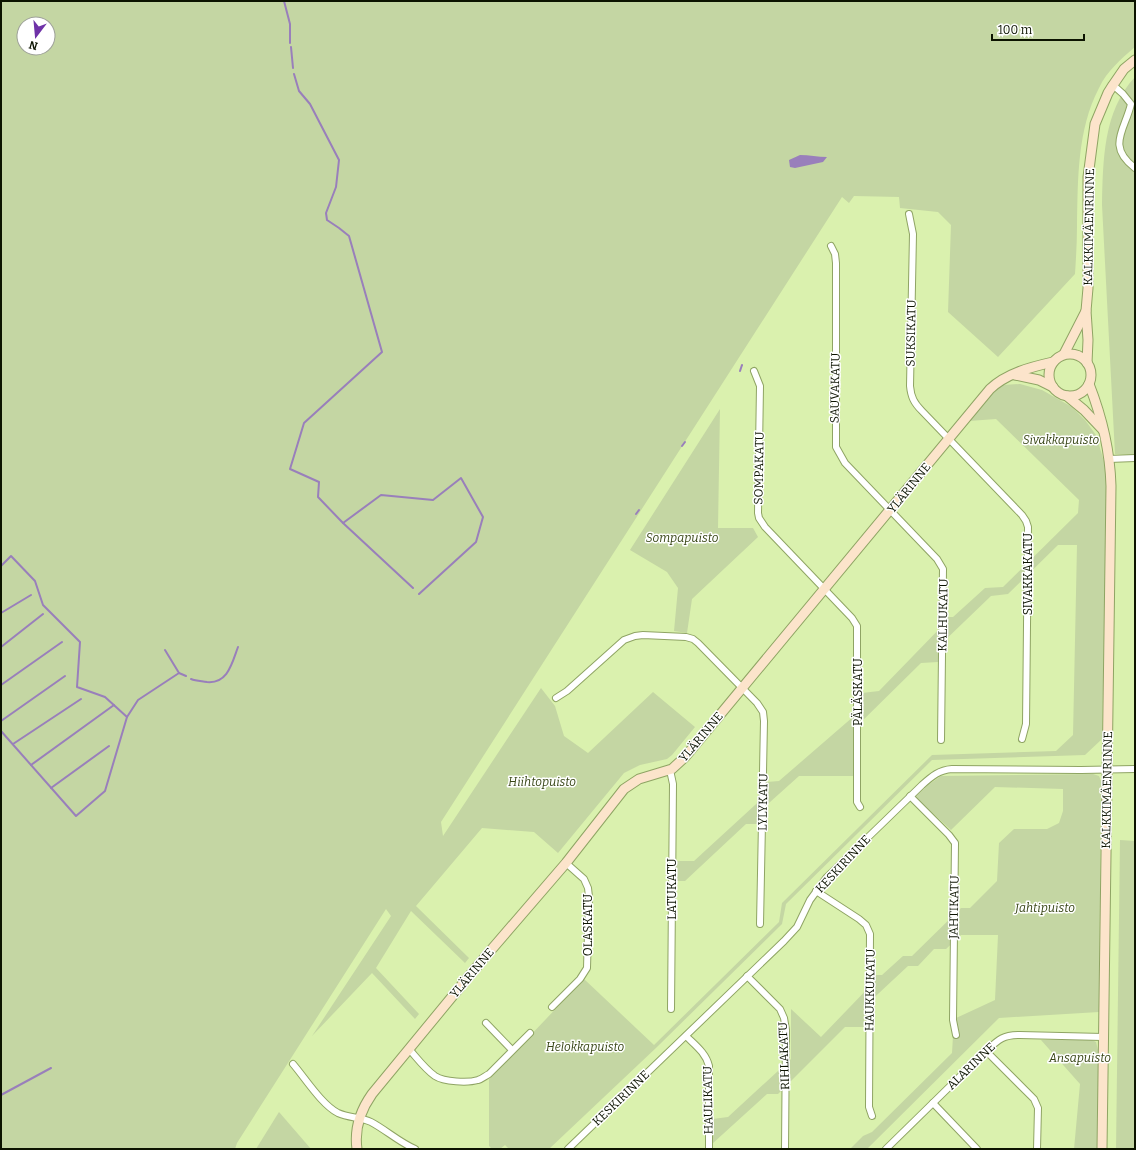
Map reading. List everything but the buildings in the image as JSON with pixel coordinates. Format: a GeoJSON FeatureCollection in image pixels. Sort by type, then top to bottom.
{"type":"FeatureCollection","features":[{"type":"Feature","properties":{"kind":"street","name":"KALKKIMÄENRINNE"},"geometry":{"type":"LineString","coordinates":[[1087,363],[1088,340],[1086,311],[1088,288],[1088,177],[1095,124],[1113,85],[1124,69],[1135,60]]}},
{"type":"Feature","properties":{"kind":"street"},"geometry":{"type":"LineString","coordinates":[[1113,85],[1131,104],[1121,130],[1119,149],[1129,163],[1135,168]]}},
{"type":"Feature","properties":{"kind":"street","name":"SUKSIKATU"},"geometry":{"type":"LineString","coordinates":[[909,214],[913,234],[910,392],[915,403],[949,439]]}},
{"type":"Feature","properties":{"kind":"street","name":"SAUVAKATU"},"geometry":{"type":"LineString","coordinates":[[831,246],[835,254],[836,263],[836,447],[845,463],[890,510]]}},
{"type":"Feature","properties":{"kind":"street","name":"KALKKIMÄENRINNE"},"geometry":{"type":"LineString","coordinates":[[1064,354],[1086,311]]}},
{"type":"Feature","properties":{"kind":"street"},"geometry":{"type":"LineString","coordinates":[[1052,386],[1049,374],[1053,362],[1064,354],[1077,355],[1087,363],[1091,375],[1089,384],[1080,393],[1067,396]]}},
{"type":"Feature","properties":{"kind":"street","name":"YLÄRINNE"},"geometry":{"type":"LineString","coordinates":[[357,1149],[356,1137],[359,1118],[366,1102],[566,863],[624,789],[639,778],[675,768],[990,389],[998,382],[1028,368],[1053,362]]}},
{"type":"Feature","properties":{"kind":"street","name":"SOMPAKATU"},"geometry":{"type":"LineString","coordinates":[[754,371],[760,386],[759,518],[765,527],[824,589]]}},
{"type":"Feature","properties":{"kind":"street"},"geometry":{"type":"LineString","coordinates":[[1013,375],[1039,380],[1052,386],[1059,393],[1067,396],[1084,410],[1104,431]]}},
{"type":"Feature","properties":{"kind":"street","name":"KALKKIMÄENRINNE"},"geometry":{"type":"LineString","coordinates":[[1089,384],[1099,409],[1104,431],[1109,459],[1111,486],[1102,1149]]}},
{"type":"Feature","properties":{"kind":"street","name":"SIVAKKAKATU"},"geometry":{"type":"LineString","coordinates":[[949,439],[1022,515],[1028,527],[1026,724],[1022,740]]}},
{"type":"Feature","properties":{"kind":"street"},"geometry":{"type":"LineString","coordinates":[[1109,459],[1135,458]]}},
{"type":"Feature","properties":{"kind":"street","name":"KALHUKATU"},"geometry":{"type":"LineString","coordinates":[[890,510],[937,559],[943,569],[941,740]]}},
{"type":"Feature","properties":{"kind":"street","name":"PÄLÄSKATU"},"geometry":{"type":"LineString","coordinates":[[824,589],[852,618],[857,626],[857,802],[860,807]]}},
{"type":"Feature","properties":{"kind":"street","name":"LYLYKATU"},"geometry":{"type":"LineString","coordinates":[[556,698],[567,691],[620,643],[629,638],[643,636],[680,636],[693,639],[757,702],[764,716],[760,924]]}},
{"type":"Feature","properties":{"kind":"street","name":"KESKIRINNE"},"geometry":{"type":"LineString","coordinates":[[568,1149],[794,931],[816,891],[835,868],[932,776],[945,769],[1135,769]]}},
{"type":"Feature","properties":{"kind":"street","name":"LATUKATU"},"geometry":{"type":"LineString","coordinates":[[670,770],[673,784],[671,1009]]}},
{"type":"Feature","properties":{"kind":"street","name":"JAHTIKATU"},"geometry":{"type":"LineString","coordinates":[[910,796],[949,834],[954,843],[953,1020],[956,1035]]}},
{"type":"Feature","properties":{"kind":"street","name":"OLASKATU"},"geometry":{"type":"LineString","coordinates":[[552,1007],[583,976],[588,964],[588,888],[584,879],[566,863]]}},
{"type":"Feature","properties":{"kind":"street","name":"HAUKKUKATU"},"geometry":{"type":"LineString","coordinates":[[816,891],[859,919],[866,925],[870,934],[868,1107],[872,1116]]}},
{"type":"Feature","properties":{"kind":"street","name":"RIHLAKATU"},"geometry":{"type":"LineString","coordinates":[[747,976],[780,1009],[784,1018],[786,1030],[785,1149]]}},
{"type":"Feature","properties":{"kind":"street"},"geometry":{"type":"LineString","coordinates":[[486,1023],[512,1050]]}},
{"type":"Feature","properties":{"kind":"street"},"geometry":{"type":"LineString","coordinates":[[409,1049],[435,1076],[447,1080],[475,1081],[482,1078],[530,1033]]}},
{"type":"Feature","properties":{"kind":"street","name":"ALARINNE"},"geometry":{"type":"LineString","coordinates":[[886,1149],[997,1040],[1011,1035],[1103,1037]]}},
{"type":"Feature","properties":{"kind":"street","name":"HAULIKATU"},"geometry":{"type":"LineString","coordinates":[[686,1036],[702,1051],[709,1066],[709,1149]]}},
{"type":"Feature","properties":{"kind":"street"},"geometry":{"type":"LineString","coordinates":[[986,1051],[1037,1103],[1037,1149]]}},
{"type":"Feature","properties":{"kind":"street"},"geometry":{"type":"LineString","coordinates":[[292,1064],[326,1104],[334,1110],[345,1116],[371,1122],[415,1149]]}},
{"type":"Feature","properties":{"kind":"street"},"geometry":{"type":"LineString","coordinates":[[933,1103],[977,1149]]}},
{"type":"Feature","properties":{"kind":"green space","name":"Hiihtopuisto"},"geometry":{"type":"Polygon","coordinates":[[[1,1],[1135,1],[1135,47],[1115,66],[1102,82],[1086,121],[1080,155],[1075,274],[998,357],[948,312],[951,225],[938,212],[900,208],[899,197],[854,196],[849,203],[842,197],[441,822],[443,836],[541,688],[555,706],[564,736],[588,753],[653,692],[695,727],[667,759],[640,765],[624,773],[558,853],[534,832],[482,828],[416,906],[469,958],[465,963],[411,911],[376,968],[419,1014],[415,1019],[372,973],[312,1036],[391,916],[386,909],[237,1143],[235,1149],[1,1149],[1,1]]]}},
{"type":"Feature","properties":{"kind":"green space"},"geometry":{"type":"Polygon","coordinates":[[[1135,77],[1134,455],[1115,454],[1102,205],[1104,154],[1111,121],[1116,105],[1124,90],[1135,77]]]}},
{"type":"Feature","properties":{"kind":"green space"},"geometry":{"type":"Polygon","coordinates":[[[1020,384],[1042,390],[1072,407],[1085,420],[1096,435],[1106,468],[1107,490],[1102,739],[1085,755],[932,760],[786,904],[782,924],[657,1047],[549,1149],[509,1149],[505,1145],[500,1149],[492,1149],[489,1146],[489,1079],[584,979],[654,1045],[779,922],[782,903],[932,755],[1056,751],[1073,735],[1077,545],[1058,545],[1008,594],[991,596],[939,646],[938,662],[921,663],[854,729],[854,776],[799,776],[759,812],[759,824],[746,824],[685,881],[675,881],[676,861],[694,861],[766,795],[767,782],[779,781],[861,710],[862,693],[879,691],[946,622],[946,617],[953,617],[985,588],[1003,587],[1078,513],[1079,500],[996,419],[969,421],[992,393],[1003,385],[1020,384]]]}},
{"type":"Feature","properties":{"kind":"green space","name":"Sompapuisto"},"geometry":{"type":"Polygon","coordinates":[[[720,409],[718,528],[753,528],[758,537],[692,599],[687,633],[674,631],[678,588],[667,572],[630,550],[720,409]]]}},
{"type":"Feature","properties":{"kind":"green space","name":"Jahtipuisto"},"geometry":{"type":"Polygon","coordinates":[[[1093,774],[1099,776],[1101,781],[1099,1012],[999,1018],[867,1149],[850,1149],[863,1136],[872,1132],[952,1053],[954,1019],[995,1000],[998,935],[961,935],[946,949],[934,949],[918,966],[908,966],[864,1007],[864,1027],[845,1027],[778,1094],[767,1094],[712,1144],[713,1119],[728,1117],[791,1059],[791,1009],[821,1037],[874,982],[874,975],[882,975],[903,956],[912,956],[961,908],[970,908],[997,881],[999,843],[1014,829],[1047,829],[1059,823],[1063,811],[1063,789],[995,787],[951,830],[915,797],[941,776],[1093,774]]]}},
{"type":"Feature","properties":{"kind":"green space"},"geometry":{"type":"Polygon","coordinates":[[[1120,840],[1135,841],[1135,1149],[1116,1149],[1120,840]]]}},
{"type":"Feature","properties":{"kind":"green space","name":"Ansapuisto"},"geometry":{"type":"Polygon","coordinates":[[[1041,1040],[1092,1040],[1096,1042],[1098,1050],[1098,1149],[1074,1149],[1080,1084],[1041,1040]]]}},
{"type":"Feature","properties":{"kind":"green space"},"geometry":{"type":"Polygon","coordinates":[[[279,1112],[311,1149],[256,1149],[279,1112]]]}},
{"type":"Feature","properties":{"kind":"shaded area"},"geometry":{"type":"Polygon","coordinates":[[[800,155],[827,157],[823,162],[795,168],[790,167],[789,160],[800,155]]]}},
{"type":"Feature","properties":{"kind":"waterway"},"geometry":{"type":"LineString","coordinates":[[284,1],[290,24],[290,43]]}},
{"type":"Feature","properties":{"kind":"waterway"},"geometry":{"type":"LineString","coordinates":[[291,47],[293,68]]}},
{"type":"Feature","properties":{"kind":"waterway"},"geometry":{"type":"LineString","coordinates":[[294,74],[299,91],[310,104],[339,160],[336,187],[326,213],[327,220],[349,236],[382,352],[304,423],[290,469],[319,482],[318,497],[343,523],[413,588]]}},
{"type":"Feature","properties":{"kind":"waterway"},"geometry":{"type":"LineString","coordinates":[[740,371],[742,365]]}},
{"type":"Feature","properties":{"kind":"waterway"},"geometry":{"type":"LineString","coordinates":[[682,446],[685,442]]}},
{"type":"Feature","properties":{"kind":"waterway"},"geometry":{"type":"LineString","coordinates":[[343,523],[381,495],[433,500],[461,478],[483,517],[476,542],[419,594]]}},
{"type":"Feature","properties":{"kind":"waterway"},"geometry":{"type":"LineString","coordinates":[[636,514],[639,510]]}},
{"type":"Feature","properties":{"kind":"waterway"},"geometry":{"type":"LineString","coordinates":[[1,566],[11,556],[35,581],[43,605],[80,642],[77,687],[105,697],[127,717]]}},
{"type":"Feature","properties":{"kind":"waterway"},"geometry":{"type":"LineString","coordinates":[[1,613],[31,595]]}},
{"type":"Feature","properties":{"kind":"waterway"},"geometry":{"type":"LineString","coordinates":[[1,647],[43,614]]}},
{"type":"Feature","properties":{"kind":"waterway"},"geometry":{"type":"LineString","coordinates":[[1,685],[62,642]]}},
{"type":"Feature","properties":{"kind":"waterway"},"geometry":{"type":"LineString","coordinates":[[191,679],[207,682],[220,680],[231,666],[238,647]]}},
{"type":"Feature","properties":{"kind":"waterway"},"geometry":{"type":"LineString","coordinates":[[1,731],[76,816],[105,791],[127,717],[138,700],[179,673],[165,650]]}},
{"type":"Feature","properties":{"kind":"waterway"},"geometry":{"type":"LineString","coordinates":[[179,673],[186,676]]}},
{"type":"Feature","properties":{"kind":"waterway"},"geometry":{"type":"LineString","coordinates":[[1,721],[65,676]]}},
{"type":"Feature","properties":{"kind":"waterway"},"geometry":{"type":"LineString","coordinates":[[13,744],[81,699]]}},
{"type":"Feature","properties":{"kind":"waterway"},"geometry":{"type":"LineString","coordinates":[[31,765],[114,705]]}},
{"type":"Feature","properties":{"kind":"waterway"},"geometry":{"type":"LineString","coordinates":[[51,788],[109,746]]}},
{"type":"Feature","properties":{"kind":"waterway"},"geometry":{"type":"LineString","coordinates":[[1,1095],[51,1068]]}},
{"type":"Feature","properties":{"kind":"park label","name":"Sivakkapuisto"},"geometry":{"type":"Point","coordinates":[1061,440]}},
{"type":"Feature","properties":{"kind":"park label","name":"Helokkapuisto"},"geometry":{"type":"Point","coordinates":[585,1047]}}]}
